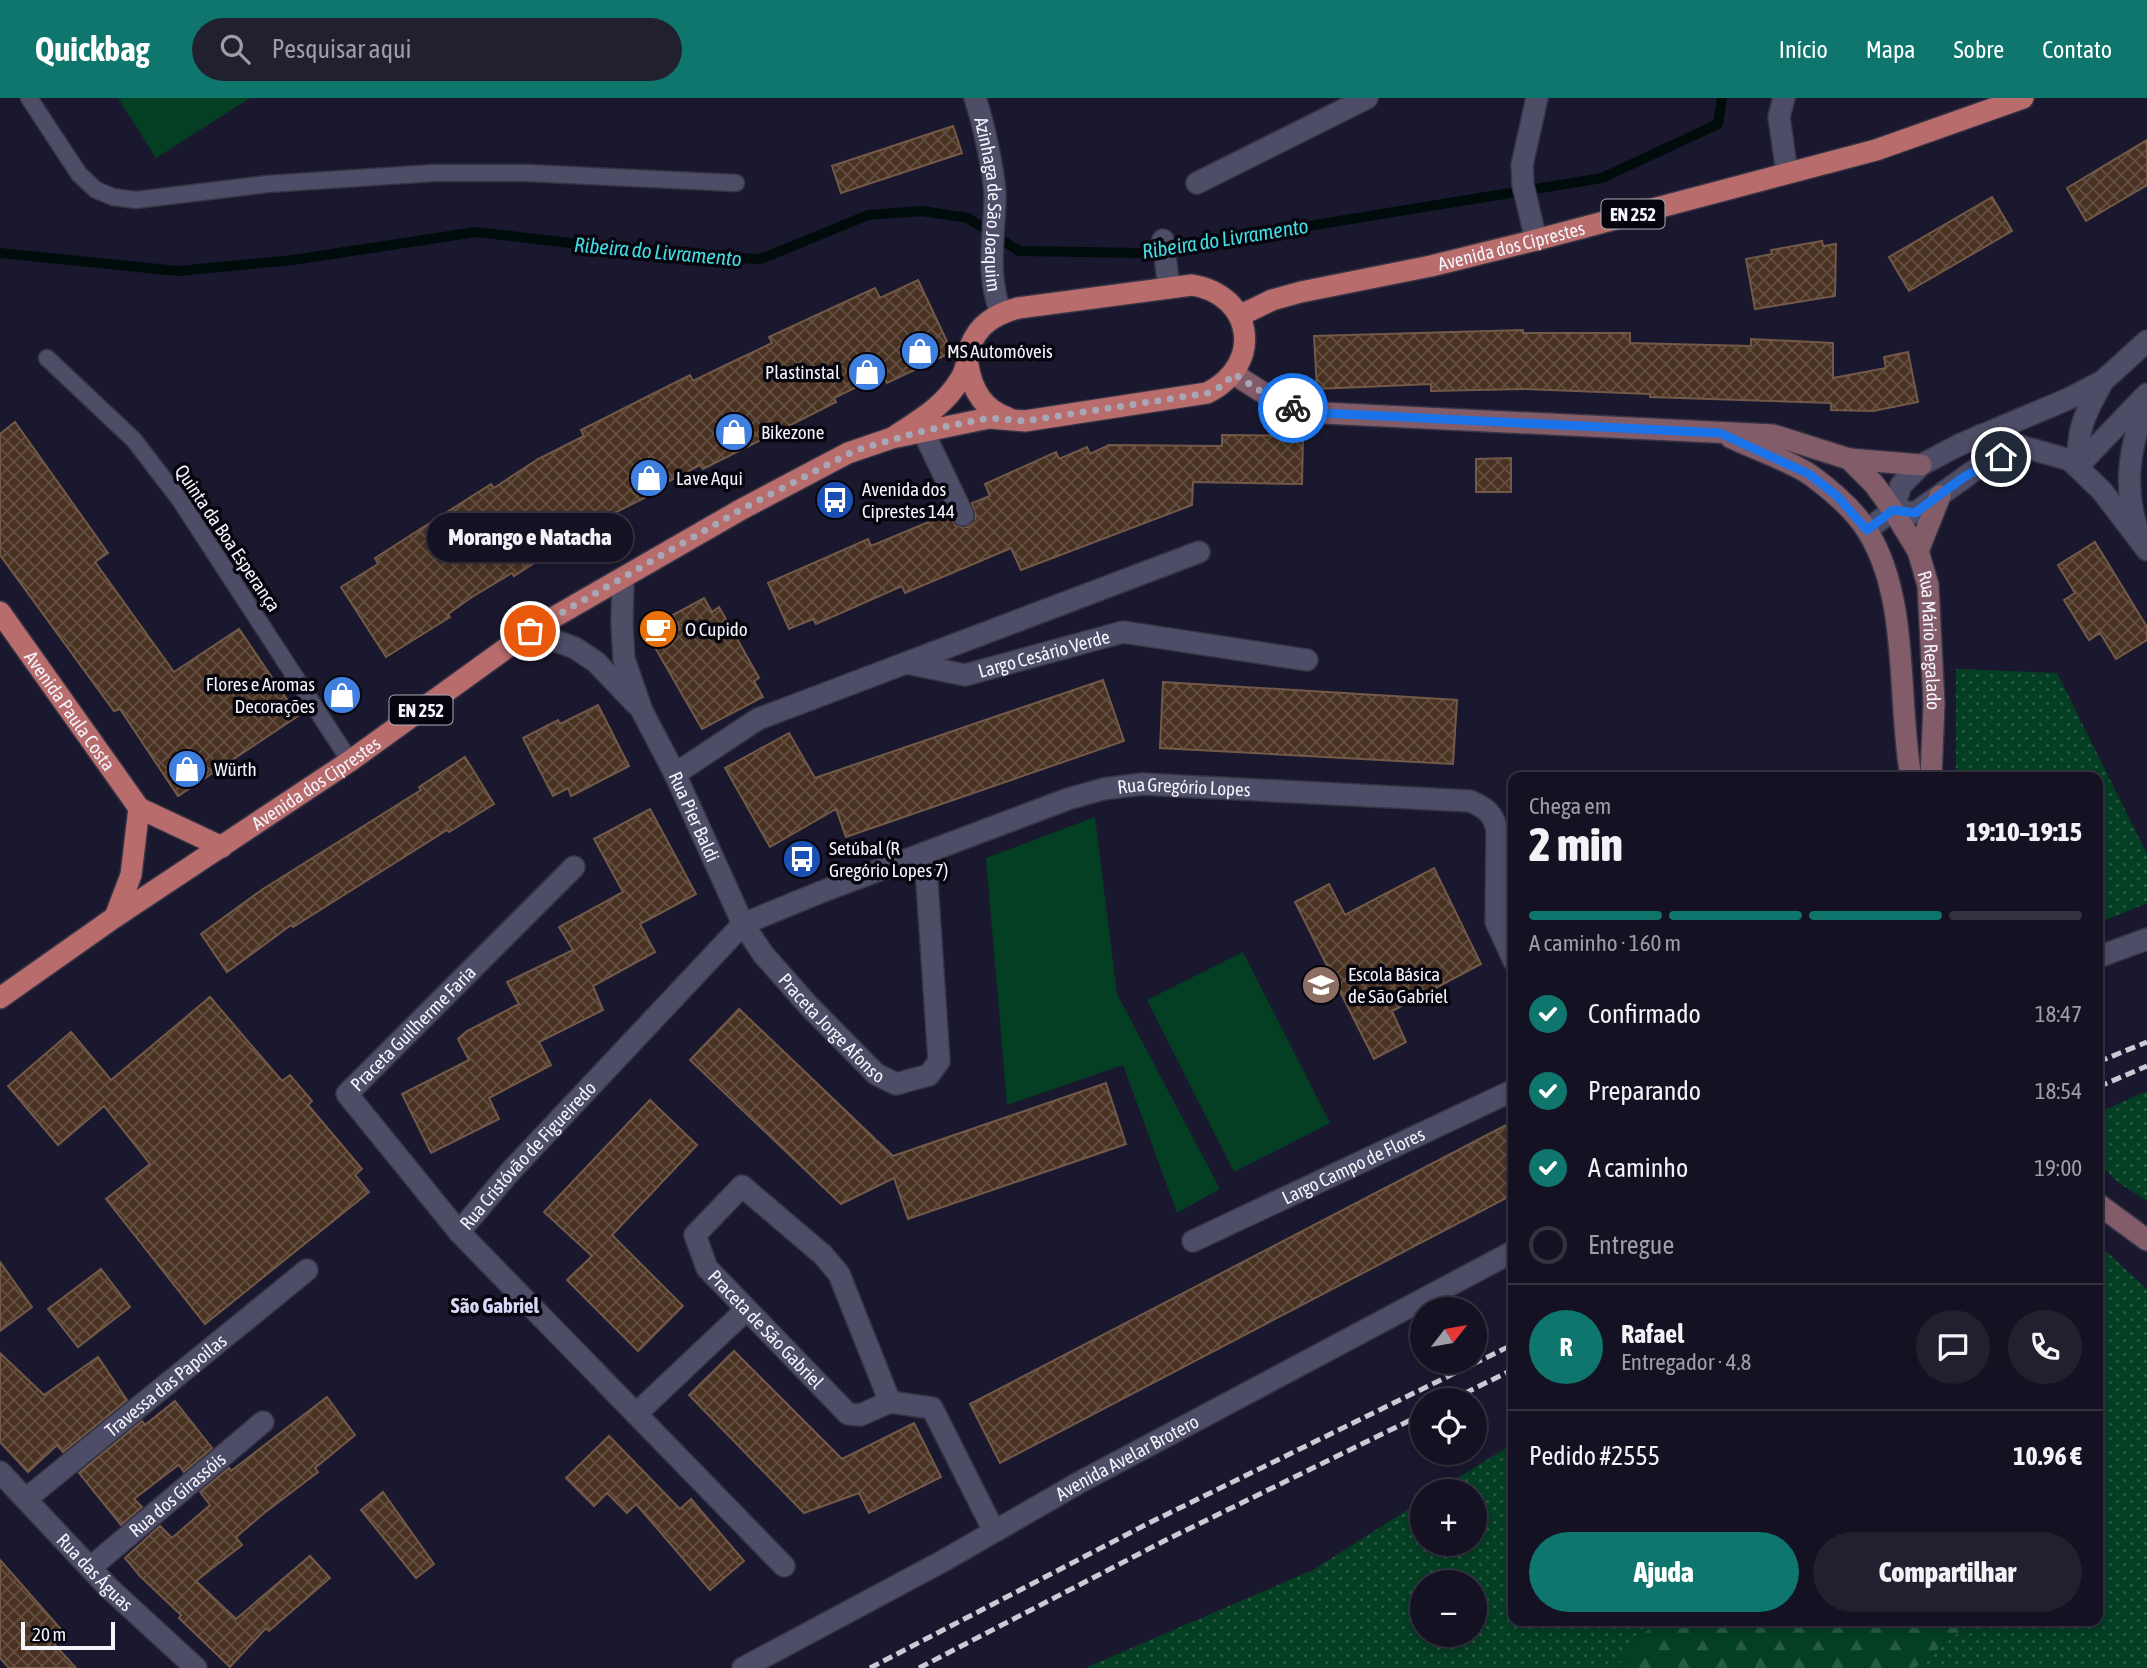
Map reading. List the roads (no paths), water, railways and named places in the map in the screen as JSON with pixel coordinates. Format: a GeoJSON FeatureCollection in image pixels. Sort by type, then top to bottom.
{"type":"FeatureCollection","features":[{"type":"Feature","properties":{"kind":"main road","name":"Avenida dos Ciprestes"},"geometry":{"type":"LineString","coordinates":[[892,438],[933,412],[961,379],[968,365],[970,348],[976,334],[987,321],[1018,307],[1168,277],[1220,293],[1231,303],[1239,316],[1272,300],[1301,292],[1536,240],[1876,150],[2023,98]]}},
{"type":"Feature","properties":{"kind":"main road"},"geometry":{"type":"LineString","coordinates":[[1239,316],[1244,330],[1245,346],[1234,374],[1286,406],[1323,413],[1773,435],[1849,459],[1921,465]]}},
{"type":"Feature","properties":{"kind":"main road"},"geometry":{"type":"LineString","coordinates":[[968,365],[978,396],[998,415],[1011,419]]}},
{"type":"Feature","properties":{"kind":"main road","name":"Avenida dos Ciprestes"},"geometry":{"type":"LineString","coordinates":[[0,998],[115,917],[350,761],[530,631],[742,509],[819,468],[856,450],[892,438],[989,418],[1025,421],[1208,393],[1222,386],[1234,374]]}},
{"type":"Feature","properties":{"kind":"main road","name":"Rua Mário Regalado"},"geometry":{"type":"LineString","coordinates":[[1720,433],[1809,474],[1837,496],[1867,530],[1887,578],[1897,628],[1911,772]]}},
{"type":"Feature","properties":{"kind":"main road","name":"Rua Mário Regalado"},"geometry":{"type":"LineString","coordinates":[[1849,459],[1874,484],[1893,510],[1918,551],[1928,585],[1934,704],[1931,772]]}},
{"type":"Feature","properties":{"kind":"main road"},"geometry":{"type":"LineString","coordinates":[[1918,551],[1940,496]]}},
{"type":"Feature","properties":{"kind":"main road","name":"Avenida Paula Costa"},"geometry":{"type":"LineString","coordinates":[[0,612],[139,808]]}},
{"type":"Feature","properties":{"kind":"main road"},"geometry":{"type":"LineString","coordinates":[[115,917],[131,875],[139,808],[222,847]]}},
{"type":"Feature","properties":{"kind":"main road"},"geometry":{"type":"LineString","coordinates":[[2103,1208],[2147,1240]]}},
{"type":"Feature","properties":{"kind":"street","name":"Azinhaga de São Joaquim"},"geometry":{"type":"LineString","coordinates":[[975,98],[981,115],[995,196],[991,283],[1001,313]]}},
{"type":"Feature","properties":{"kind":"street"},"geometry":{"type":"LineString","coordinates":[[1197,183],[1367,98]]}},
{"type":"Feature","properties":{"kind":"street"},"geometry":{"type":"LineString","coordinates":[[1536,98],[1522,165],[1523,185],[1536,240]]}},
{"type":"Feature","properties":{"kind":"street"},"geometry":{"type":"LineString","coordinates":[[1784,98],[1779,117],[1787,173]]}},
{"type":"Feature","properties":{"kind":"street"},"geometry":{"type":"LineString","coordinates":[[1163,240],[1168,277]]}},
{"type":"Feature","properties":{"kind":"street"},"geometry":{"type":"LineString","coordinates":[[1867,530],[1893,510],[1901,485],[1921,465],[2103,381],[2147,341]]}},
{"type":"Feature","properties":{"kind":"street"},"geometry":{"type":"LineString","coordinates":[[2078,466],[2077,445],[2082,420],[2103,381]]}},
{"type":"Feature","properties":{"kind":"street"},"geometry":{"type":"LineString","coordinates":[[2078,466],[2147,394]]}},
{"type":"Feature","properties":{"kind":"street"},"geometry":{"type":"LineString","coordinates":[[2145,547],[2130,505],[2130,472],[2135,435],[2147,394]]}},
{"type":"Feature","properties":{"kind":"street"},"geometry":{"type":"LineString","coordinates":[[923,431],[963,515]]}},
{"type":"Feature","properties":{"kind":"street"},"geometry":{"type":"LineString","coordinates":[[1982,435],[2061,456],[2078,466],[2102,491],[2145,547]]}},
{"type":"Feature","properties":{"kind":"street"},"geometry":{"type":"LineString","coordinates":[[1893,510],[1915,513],[1979,467],[2023,447]]}},
{"type":"Feature","properties":{"kind":"street","name":"Largo Cesário Verde"},"geometry":{"type":"LineString","coordinates":[[675,774],[758,719],[1199,552]]}},
{"type":"Feature","properties":{"kind":"street","name":"Rua Pier Baldi"},"geometry":{"type":"LineString","coordinates":[[623,578],[624,659],[642,711],[675,774],[743,924]]}},
{"type":"Feature","properties":{"kind":"street","name":"Rua Pier Baldi"},"geometry":{"type":"LineString","coordinates":[[530,631],[575,648],[596,662],[642,711]]}},
{"type":"Feature","properties":{"kind":"street","name":"Largo Cesário Verde"},"geometry":{"type":"LineString","coordinates":[[905,663],[965,675],[1123,632],[1307,660]]}},
{"type":"Feature","properties":{"kind":"street","name":"Rua Gregório Lopes"},"geometry":{"type":"LineString","coordinates":[[743,924],[1068,799],[1103,789],[1142,783],[1470,801],[1485,807],[1494,817],[1497,830],[1496,922],[1508,948]]}},
{"type":"Feature","properties":{"kind":"street","name":"Praceta Jorge Afonso"},"geometry":{"type":"LineString","coordinates":[[743,924],[785,980],[876,1074],[896,1084],[929,1075],[939,1060],[925,853]]}},
{"type":"Feature","properties":{"kind":"street","name":"Praceta Guilherme Faria"},"geometry":{"type":"LineString","coordinates":[[459,1232],[347,1094],[574,867]]}},
{"type":"Feature","properties":{"kind":"street","name":"Rua Cristóvão de Figueiredo"},"geometry":{"type":"LineString","coordinates":[[743,924],[509,1173],[459,1232],[784,1566]]}},
{"type":"Feature","properties":{"kind":"street"},"geometry":{"type":"LineString","coordinates":[[2103,955],[2147,939]]}},
{"type":"Feature","properties":{"kind":"street","name":"Largo Campo de Flores"},"geometry":{"type":"LineString","coordinates":[[1193,1241],[1508,1093]]}},
{"type":"Feature","properties":{"kind":"street","name":"Praceta de São Gabriel"},"geometry":{"type":"LineString","coordinates":[[890,1402],[839,1274],[823,1255],[742,1186],[695,1234],[708,1268],[848,1414],[860,1415],[890,1402],[932,1408],[994,1531]]}},
{"type":"Feature","properties":{"kind":"street","name":"Avenida Avelar Brotero"},"geometry":{"type":"LineString","coordinates":[[743,1668],[1094,1475],[1508,1254]]}},
{"type":"Feature","properties":{"kind":"street","name":"Travessa das Papoilas"},"geometry":{"type":"LineString","coordinates":[[26,1499],[307,1270]]}},
{"type":"Feature","properties":{"kind":"street"},"geometry":{"type":"LineString","coordinates":[[636,1414],[746,1310]]}},
{"type":"Feature","properties":{"kind":"street","name":"Rua dos Girassóis"},"geometry":{"type":"LineString","coordinates":[[90,1568],[263,1422]]}},
{"type":"Feature","properties":{"kind":"street","name":"Rua das Águas"},"geometry":{"type":"LineString","coordinates":[[3,1480],[26,1499],[90,1568],[196,1668]]}},
{"type":"Feature","properties":{"kind":"lane"},"geometry":{"type":"LineString","coordinates":[[29,98],[79,174],[96,190],[113,197],[136,200],[267,184],[434,173],[528,173],[736,183]]}},
{"type":"Feature","properties":{"kind":"lane","name":"Quinta da Boa Esperança"},"geometry":{"type":"LineString","coordinates":[[47,358],[134,440],[180,500],[350,761]]}},
{"type":"Feature","properties":{"kind":"waterway","name":"Ribeira do Livramento"},"geometry":{"type":"LineString","coordinates":[[0,253],[178,271],[293,260],[476,232],[683,256],[761,259],[868,215],[922,211],[968,218],[1019,251],[1143,253],[1602,178],[1718,124],[1722,98]]}},
{"type":"Feature","properties":{"kind":"railway"},"geometry":{"type":"LineString","coordinates":[[2103,1060],[2147,1042]]}},
{"type":"Feature","properties":{"kind":"railway"},"geometry":{"type":"LineString","coordinates":[[2103,1085],[2147,1066]]}},
{"type":"Feature","properties":{"kind":"railway"},"geometry":{"type":"LineString","coordinates":[[870,1668],[1149,1523],[1508,1347]]}},
{"type":"Feature","properties":{"kind":"railway"},"geometry":{"type":"LineString","coordinates":[[1475,1388],[1508,1372]]}},
{"type":"Feature","properties":{"kind":"railway"},"geometry":{"type":"LineString","coordinates":[[919,1668],[1164,1541],[1410,1420]]}},
{"type":"Feature","properties":{"kind":"place","name":"MS Automóveis"},"geometry":{"type":"Point","coordinates":[920,351]}},
{"type":"Feature","properties":{"kind":"place","name":"Plastinstal"},"geometry":{"type":"Point","coordinates":[867,372]}},
{"type":"Feature","properties":{"kind":"place","name":"Bikezone"},"geometry":{"type":"Point","coordinates":[734,432]}},
{"type":"Feature","properties":{"kind":"place","name":"Lave Aqui"},"geometry":{"type":"Point","coordinates":[649,478]}},
{"type":"Feature","properties":{"kind":"place","name":"Avenida dos Ciprestes 144"},"geometry":{"type":"Point","coordinates":[835,500]}},
{"type":"Feature","properties":{"kind":"place","name":"O Cupido"},"geometry":{"type":"Point","coordinates":[658,629]}},
{"type":"Feature","properties":{"kind":"place","name":"Morango e Natacha"},"geometry":{"type":"Point","coordinates":[530,631]}},
{"type":"Feature","properties":{"kind":"place","name":"Flores e Aromas Decorações"},"geometry":{"type":"Point","coordinates":[342,695]}},
{"type":"Feature","properties":{"kind":"place","name":"Würth"},"geometry":{"type":"Point","coordinates":[187,769]}},
{"type":"Feature","properties":{"kind":"place","name":"Setúbal (R Gregório Lopes 7)"},"geometry":{"type":"Point","coordinates":[802,859]}},
{"type":"Feature","properties":{"kind":"place","name":"Escola Básica de São Gabriel"},"geometry":{"type":"Point","coordinates":[1321,985]}},
{"type":"Feature","properties":{"kind":"district","name":"São Gabriel"},"geometry":{"type":"Point","coordinates":[495,1305]}}]}
